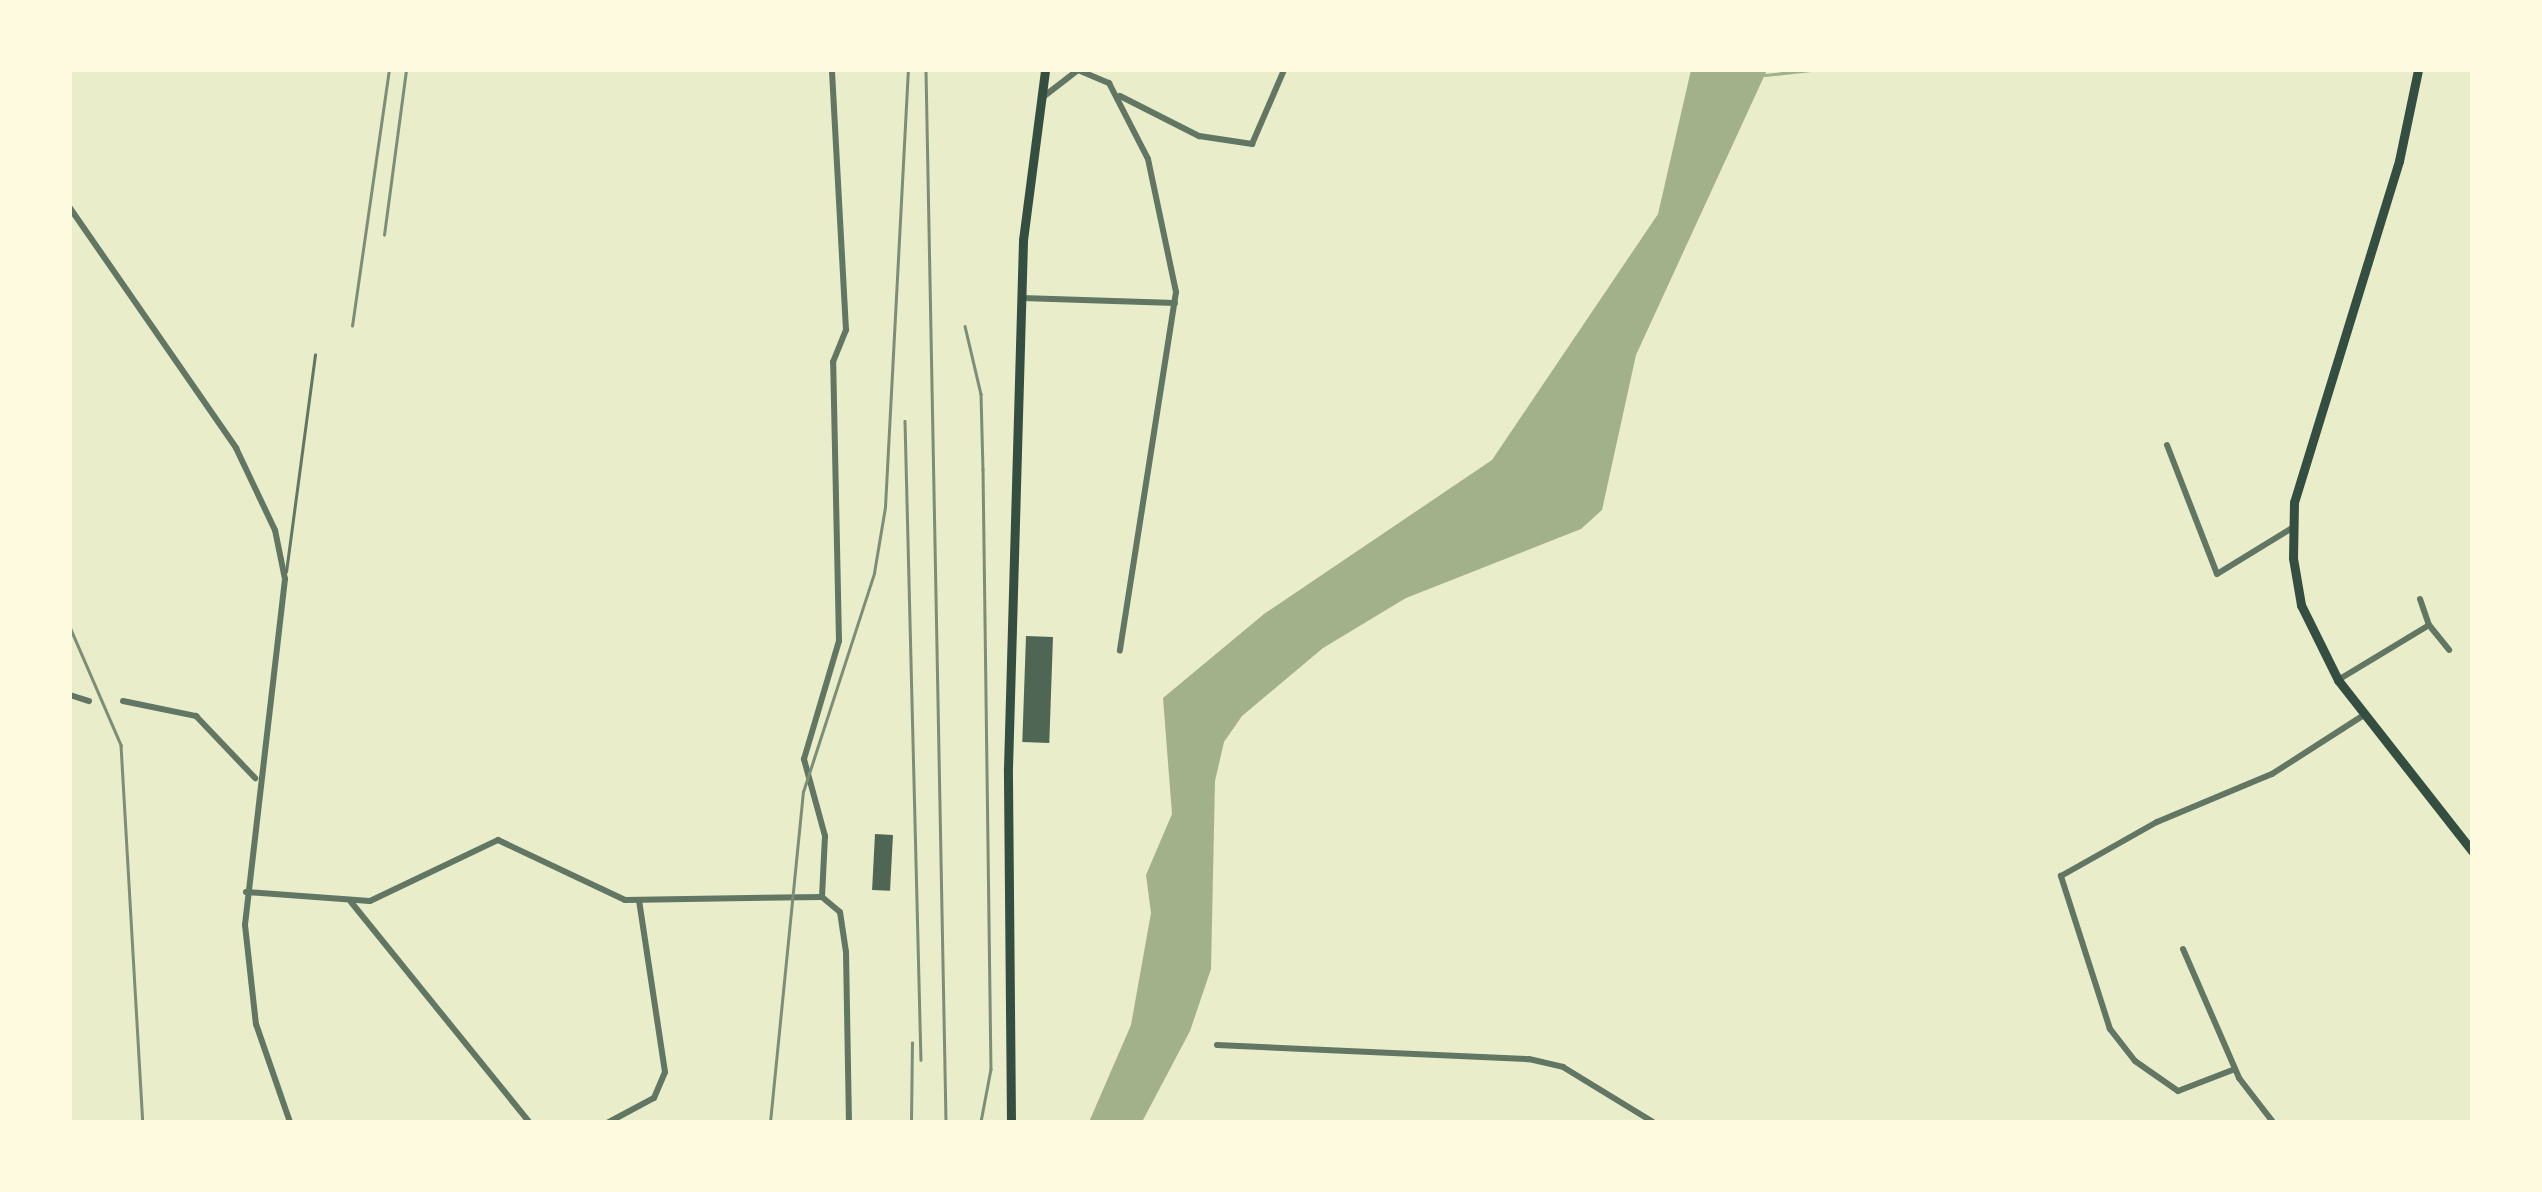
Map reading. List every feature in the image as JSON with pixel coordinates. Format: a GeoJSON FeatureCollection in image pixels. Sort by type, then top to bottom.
{"type":"FeatureCollection","features":[{"type":"Feature","properties":{"kind":"main road"},"geometry":{"type":"LineString","coordinates":[[1011,1122],[1008,768],[1022,298],[1045,70]]}},
{"type":"Feature","properties":{"kind":"main road"},"geometry":{"type":"LineString","coordinates":[[2418,70],[2292,528],[2301,604],[2338,680],[2472,851]]}},
{"type":"Feature","properties":{"kind":"street"},"geometry":{"type":"LineString","coordinates":[[822,897],[825,836],[804,759],[839,640],[833,362],[846,330],[832,70]]}},
{"type":"Feature","properties":{"kind":"street"},"geometry":{"type":"LineString","coordinates":[[1042,98],[1078,70],[1199,136],[1252,144],[1284,70]]}},
{"type":"Feature","properties":{"kind":"street"},"geometry":{"type":"LineString","coordinates":[[1118,95],[1159,188],[1175,304],[1120,651]]}},
{"type":"Feature","properties":{"kind":"street"},"geometry":{"type":"LineString","coordinates":[[70,208],[236,448],[275,530],[285,578],[256,779],[246,892],[256,1024],[290,1122]]}},
{"type":"Feature","properties":{"kind":"street"},"geometry":{"type":"LineString","coordinates":[[1022,298],[1175,304]]}},
{"type":"Feature","properties":{"kind":"street"},"geometry":{"type":"LineString","coordinates":[[2167,445],[2217,574],[2292,528]]}},
{"type":"Feature","properties":{"kind":"street"},"geometry":{"type":"LineString","coordinates":[[2420,599],[2429,625],[2449,650]]}},
{"type":"Feature","properties":{"kind":"street"},"geometry":{"type":"LineString","coordinates":[[2338,680],[2429,625]]}},
{"type":"Feature","properties":{"kind":"street"},"geometry":{"type":"LineString","coordinates":[[70,695],[89,701]]}},
{"type":"Feature","properties":{"kind":"street"},"geometry":{"type":"LineString","coordinates":[[123,701],[196,716],[256,779]]}},
{"type":"Feature","properties":{"kind":"street"},"geometry":{"type":"LineString","coordinates":[[2235,1069],[2178,1090],[2135,1061],[2110,1029],[2061,876],[2157,822],[2272,774],[2364,714]]}},
{"type":"Feature","properties":{"kind":"street"},"geometry":{"type":"LineString","coordinates":[[246,892],[350,901],[384,897],[498,840],[610,896],[639,900],[822,897],[840,912],[846,952],[849,1122]]}},
{"type":"Feature","properties":{"kind":"street"},"geometry":{"type":"LineString","coordinates":[[609,1122],[654,1098],[665,1072],[639,900]]}},
{"type":"Feature","properties":{"kind":"street"},"geometry":{"type":"LineString","coordinates":[[350,901],[529,1122]]}},
{"type":"Feature","properties":{"kind":"street"},"geometry":{"type":"LineString","coordinates":[[2183,949],[2235,1069],[2272,1122]]}},
{"type":"Feature","properties":{"kind":"street"},"geometry":{"type":"LineString","coordinates":[[1217,1045],[1529,1059],[1562,1067],[1653,1122]]}},
{"type":"Feature","properties":{"kind":"lane"},"geometry":{"type":"LineString","coordinates":[[285,578],[315,356]]}},
{"type":"Feature","properties":{"kind":"shaded area"},"geometry":{"type":"Polygon","coordinates":[[[1691,70],[1767,70],[1636,355],[1602,510],[1581,529],[1406,598],[1323,648],[1242,716],[1224,742],[1215,781],[1211,969],[1190,1031],[1142,1122],[1089,1122],[1131,1025],[1151,913],[1146,875],[1172,814],[1163,698],[1264,614],[1492,460],[1658,214],[1691,70]]]}},
{"type":"Feature","properties":{"kind":"building"},"geometry":{"type":"Polygon","coordinates":[[[1026,636],[1053,637],[1049,743],[1022,742],[1026,636]]]}},
{"type":"Feature","properties":{"kind":"building"},"geometry":{"type":"Polygon","coordinates":[[[875,834],[893,835],[890,891],[872,890],[875,834]]]}},
{"type":"Feature","properties":{"kind":"waterway"},"geometry":{"type":"LineString","coordinates":[[1765,75],[1811,70]]}},
{"type":"Feature","properties":{"kind":"railway"},"geometry":{"type":"LineString","coordinates":[[352,326],[389,70]]}},
{"type":"Feature","properties":{"kind":"railway"},"geometry":{"type":"LineString","coordinates":[[384,235],[406,70]]}},
{"type":"Feature","properties":{"kind":"railway"},"geometry":{"type":"LineString","coordinates":[[770,1122],[803,792],[874,573],[885,507],[908,70]]}},
{"type":"Feature","properties":{"kind":"railway"},"geometry":{"type":"LineString","coordinates":[[926,70],[946,1122]]}},
{"type":"Feature","properties":{"kind":"railway"},"geometry":{"type":"LineString","coordinates":[[965,326],[981,394],[983,469],[991,1069],[981,1122]]}},
{"type":"Feature","properties":{"kind":"railway"},"geometry":{"type":"LineString","coordinates":[[905,421],[921,1060]]}},
{"type":"Feature","properties":{"kind":"railway"},"geometry":{"type":"LineString","coordinates":[[70,627],[121,745],[143,1122]]}},
{"type":"Feature","properties":{"kind":"railway"},"geometry":{"type":"LineString","coordinates":[[911,1122],[912,1043]]}}]}
